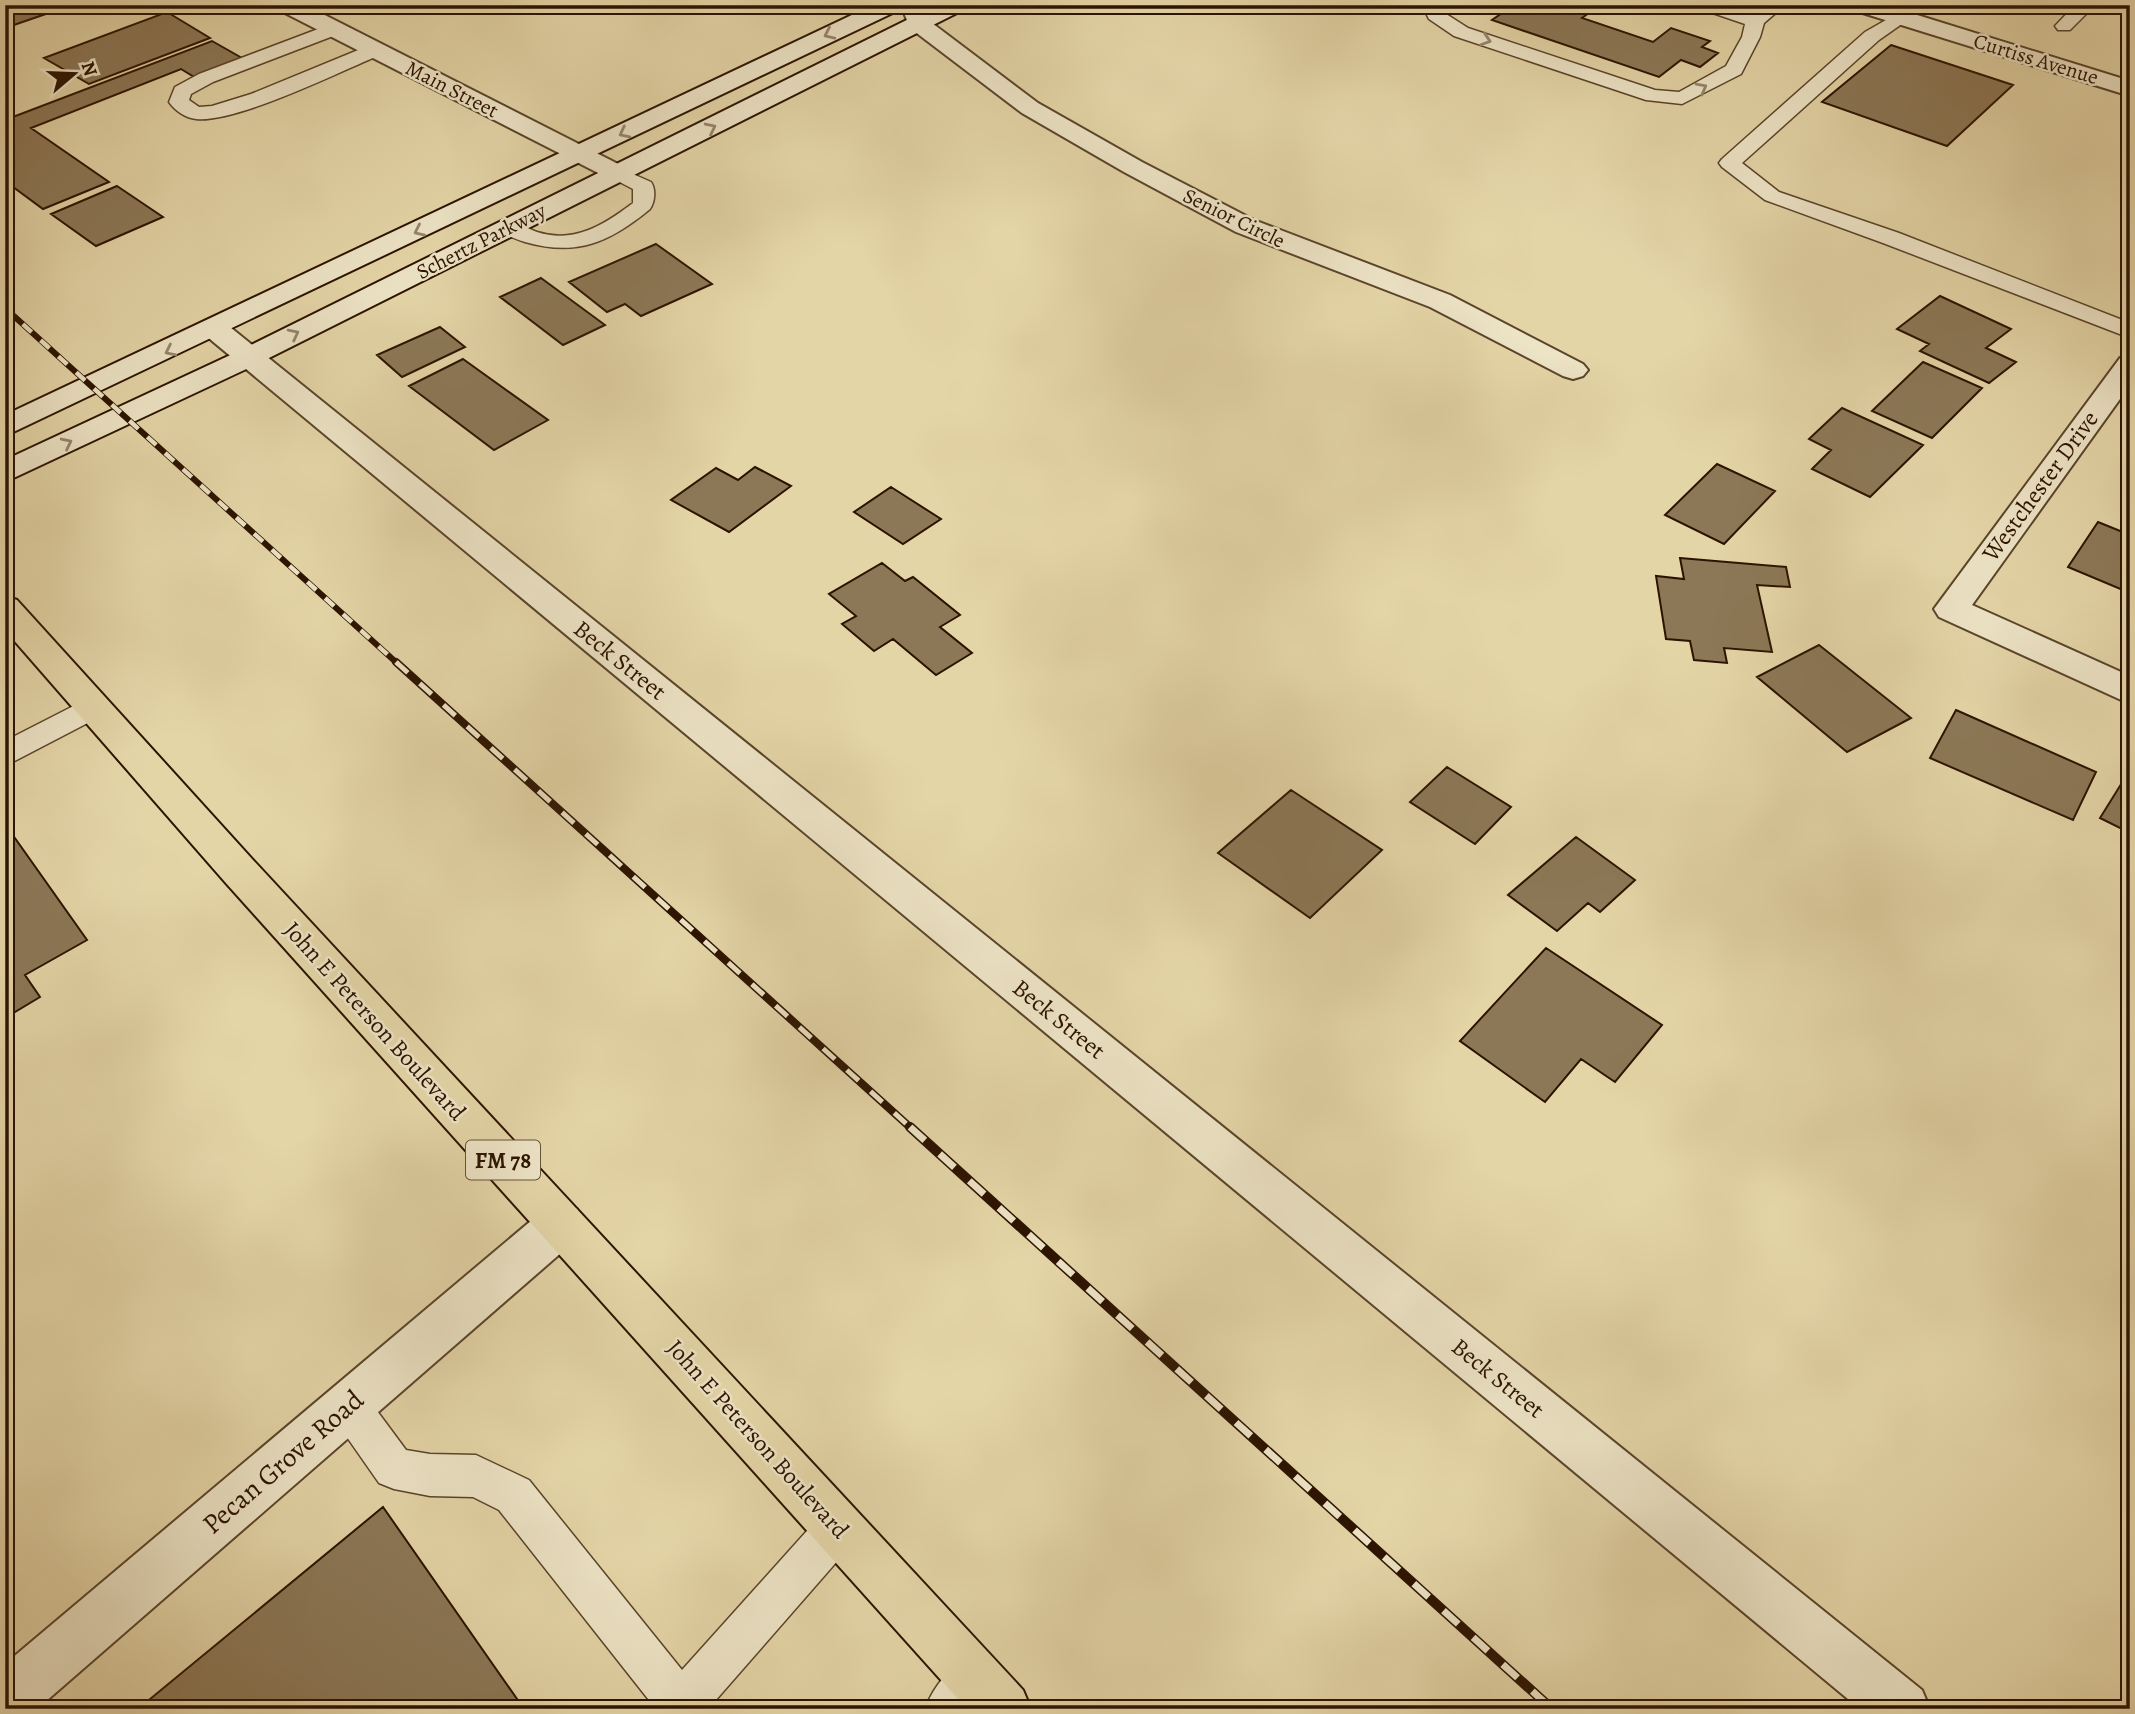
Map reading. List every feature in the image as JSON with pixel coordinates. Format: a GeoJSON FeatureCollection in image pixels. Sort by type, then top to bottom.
{"type":"FeatureCollection","features":[{"type":"Feature","properties":{"kind":"main road","name":"John E Peterson Boulevard"},"geometry":{"type":"LineString","coordinates":[[5,608],[838,1528],[961,1693],[1004,1709]]}},
{"type":"Feature","properties":{"kind":"street","name":"Main Street"},"geometry":{"type":"LineString","coordinates":[[287,5],[617,173]]}},
{"type":"Feature","properties":{"kind":"street","name":"Schertz Parkway"},"geometry":{"type":"LineString","coordinates":[[5,427],[891,5]]}},
{"type":"Feature","properties":{"kind":"street","name":"Schertz Parkway"},"geometry":{"type":"LineString","coordinates":[[5,472],[249,357],[617,173],[915,14],[954,5]]}},
{"type":"Feature","properties":{"kind":"street","name":"Curtiss Avenue"},"geometry":{"type":"LineString","coordinates":[[1861,5],[2130,89]]}},
{"type":"Feature","properties":{"kind":"street","name":"Senior Circle"},"geometry":{"type":"LineString","coordinates":[[915,14],[1030,108],[1133,167],[1245,226],[1440,301],[1573,370]]}},
{"type":"Feature","properties":{"kind":"street","name":"Beck Street"},"geometry":{"type":"LineString","coordinates":[[215,329],[1903,1709]]}},
{"type":"Feature","properties":{"kind":"street","name":"Westchester Drive"},"geometry":{"type":"LineString","coordinates":[[2130,364],[1951,609],[2130,691]]}},
{"type":"Feature","properties":{"kind":"street","name":"Pecan Grove Road"},"geometry":{"type":"LineString","coordinates":[[5,1700],[561,1224]]}},
{"type":"Feature","properties":{"kind":"lane"},"geometry":{"type":"LineString","coordinates":[[1431,5],[1435,15],[1461,32],[1653,96],[1682,98],[1734,70],[1751,37],[1755,21],[1776,5]]}},
{"type":"Feature","properties":{"kind":"lane"},"geometry":{"type":"LineString","coordinates":[[1707,5],[1755,21]]}},
{"type":"Feature","properties":{"kind":"lane"},"geometry":{"type":"LineString","coordinates":[[2064,26],[2086,5]]}},
{"type":"Feature","properties":{"kind":"lane"},"geometry":{"type":"LineString","coordinates":[[1900,17],[1872,36],[1729,163],[1772,196],[1891,238],[2130,331]]}},
{"type":"Feature","properties":{"kind":"lane"},"geometry":{"type":"LineString","coordinates":[[334,29],[206,78],[182,91],[179,102],[194,113],[212,113],[375,50]]}},
{"type":"Feature","properties":{"kind":"lane"},"geometry":{"type":"LineString","coordinates":[[508,227],[531,239],[562,245],[587,239],[625,220],[643,205],[644,186],[617,173]]}},
{"type":"Feature","properties":{"kind":"lane"},"geometry":{"type":"LineString","coordinates":[[5,755],[93,707]]}},
{"type":"Feature","properties":{"kind":"lane"},"geometry":{"type":"LineString","coordinates":[[349,1406],[394,1468],[430,1475],[476,1476],[514,1495],[678,1706],[838,1528]]}},
{"type":"Feature","properties":{"kind":"building"},"geometry":{"type":"Polygon","coordinates":[[[5,5],[72,5],[5,28],[5,5]]]}},
{"type":"Feature","properties":{"kind":"building"},"geometry":{"type":"Polygon","coordinates":[[[1514,5],[1600,5],[1582,18],[1653,42],[1671,28],[1710,41],[1702,47],[1718,53],[1700,67],[1681,60],[1659,77],[1492,20],[1514,5]]]}},
{"type":"Feature","properties":{"kind":"building"},"geometry":{"type":"Polygon","coordinates":[[[167,12],[210,38],[89,84],[44,58],[167,12]]]}},
{"type":"Feature","properties":{"kind":"building"},"geometry":{"type":"Polygon","coordinates":[[[212,41],[242,58],[194,77],[181,69],[31,128],[109,182],[43,209],[5,181],[5,120],[212,41]]]}},
{"type":"Feature","properties":{"kind":"building"},"geometry":{"type":"Polygon","coordinates":[[[1891,45],[2013,85],[1947,146],[1822,102],[1891,45]]]}},
{"type":"Feature","properties":{"kind":"building"},"geometry":{"type":"Polygon","coordinates":[[[117,186],[163,217],[96,246],[51,214],[117,186]]]}},
{"type":"Feature","properties":{"kind":"building"},"geometry":{"type":"Polygon","coordinates":[[[656,244],[712,284],[641,316],[625,304],[607,312],[569,282],[656,244]]]}},
{"type":"Feature","properties":{"kind":"building"},"geometry":{"type":"Polygon","coordinates":[[[541,278],[605,325],[563,345],[500,297],[541,278]]]}},
{"type":"Feature","properties":{"kind":"building"},"geometry":{"type":"Polygon","coordinates":[[[1940,296],[2011,329],[1986,348],[2016,362],[1989,383],[1920,351],[1929,344],[1897,329],[1940,296]]]}},
{"type":"Feature","properties":{"kind":"building"},"geometry":{"type":"Polygon","coordinates":[[[440,327],[465,347],[402,377],[377,355],[440,327]]]}},
{"type":"Feature","properties":{"kind":"building"},"geometry":{"type":"Polygon","coordinates":[[[463,359],[548,420],[494,450],[409,386],[463,359]]]}},
{"type":"Feature","properties":{"kind":"building"},"geometry":{"type":"Polygon","coordinates":[[[1923,362],[1982,388],[1932,438],[1872,411],[1923,362]]]}},
{"type":"Feature","properties":{"kind":"building"},"geometry":{"type":"Polygon","coordinates":[[[1842,408],[1923,445],[1870,497],[1812,469],[1831,450],[1809,439],[1842,408]]]}},
{"type":"Feature","properties":{"kind":"building"},"geometry":{"type":"Polygon","coordinates":[[[1717,464],[1775,491],[1724,544],[1665,515],[1717,464]]]}},
{"type":"Feature","properties":{"kind":"building"},"geometry":{"type":"Polygon","coordinates":[[[755,467],[791,486],[729,532],[671,500],[716,468],[738,480],[755,467]]]}},
{"type":"Feature","properties":{"kind":"building"},"geometry":{"type":"Polygon","coordinates":[[[891,487],[941,519],[903,544],[854,512],[891,487]]]}},
{"type":"Feature","properties":{"kind":"building"},"geometry":{"type":"Polygon","coordinates":[[[2098,522],[2130,535],[2130,593],[2068,567],[2098,522]]]}},
{"type":"Feature","properties":{"kind":"building"},"geometry":{"type":"Polygon","coordinates":[[[1680,558],[1786,567],[1790,587],[1757,585],[1772,652],[1724,648],[1727,663],[1694,660],[1690,641],[1666,639],[1656,576],[1684,579],[1680,558]]]}},
{"type":"Feature","properties":{"kind":"building"},"geometry":{"type":"Polygon","coordinates":[[[882,563],[905,581],[913,577],[960,615],[940,627],[972,653],[936,675],[893,639],[874,651],[842,624],[856,616],[829,594],[882,563]]]}},
{"type":"Feature","properties":{"kind":"building"},"geometry":{"type":"Polygon","coordinates":[[[1819,645],[1911,718],[1847,752],[1757,677],[1819,645]]]}},
{"type":"Feature","properties":{"kind":"building"},"geometry":{"type":"Polygon","coordinates":[[[1956,710],[2096,772],[2073,820],[1930,758],[1956,710]]]}},
{"type":"Feature","properties":{"kind":"building"},"geometry":{"type":"Polygon","coordinates":[[[1447,767],[1511,807],[1475,844],[1410,802],[1447,767]]]}},
{"type":"Feature","properties":{"kind":"building"},"geometry":{"type":"Polygon","coordinates":[[[2128,773],[2130,774],[2130,833],[2100,818],[2128,773]]]}},
{"type":"Feature","properties":{"kind":"building"},"geometry":{"type":"Polygon","coordinates":[[[1291,790],[1382,850],[1310,918],[1218,853],[1291,790]]]}},
{"type":"Feature","properties":{"kind":"building"},"geometry":{"type":"Polygon","coordinates":[[[5,824],[87,940],[25,975],[40,997],[5,1018],[5,824]]]}},
{"type":"Feature","properties":{"kind":"building"},"geometry":{"type":"Polygon","coordinates":[[[1576,837],[1635,880],[1600,912],[1588,903],[1557,931],[1508,895],[1576,837]]]}},
{"type":"Feature","properties":{"kind":"building"},"geometry":{"type":"Polygon","coordinates":[[[1546,948],[1662,1025],[1615,1082],[1581,1059],[1545,1102],[1460,1041],[1546,948]]]}},
{"type":"Feature","properties":{"kind":"building"},"geometry":{"type":"Polygon","coordinates":[[[383,1507],[524,1709],[138,1709],[383,1507]]]}},
{"type":"Feature","properties":{"kind":"railway"},"geometry":{"type":"LineString","coordinates":[[5,308],[398,664]]}},
{"type":"Feature","properties":{"kind":"railway"},"geometry":{"type":"LineString","coordinates":[[396,662],[912,1129]]}},
{"type":"Feature","properties":{"kind":"railway"},"geometry":{"type":"LineString","coordinates":[[910,1127],[1552,1709]]}}]}
